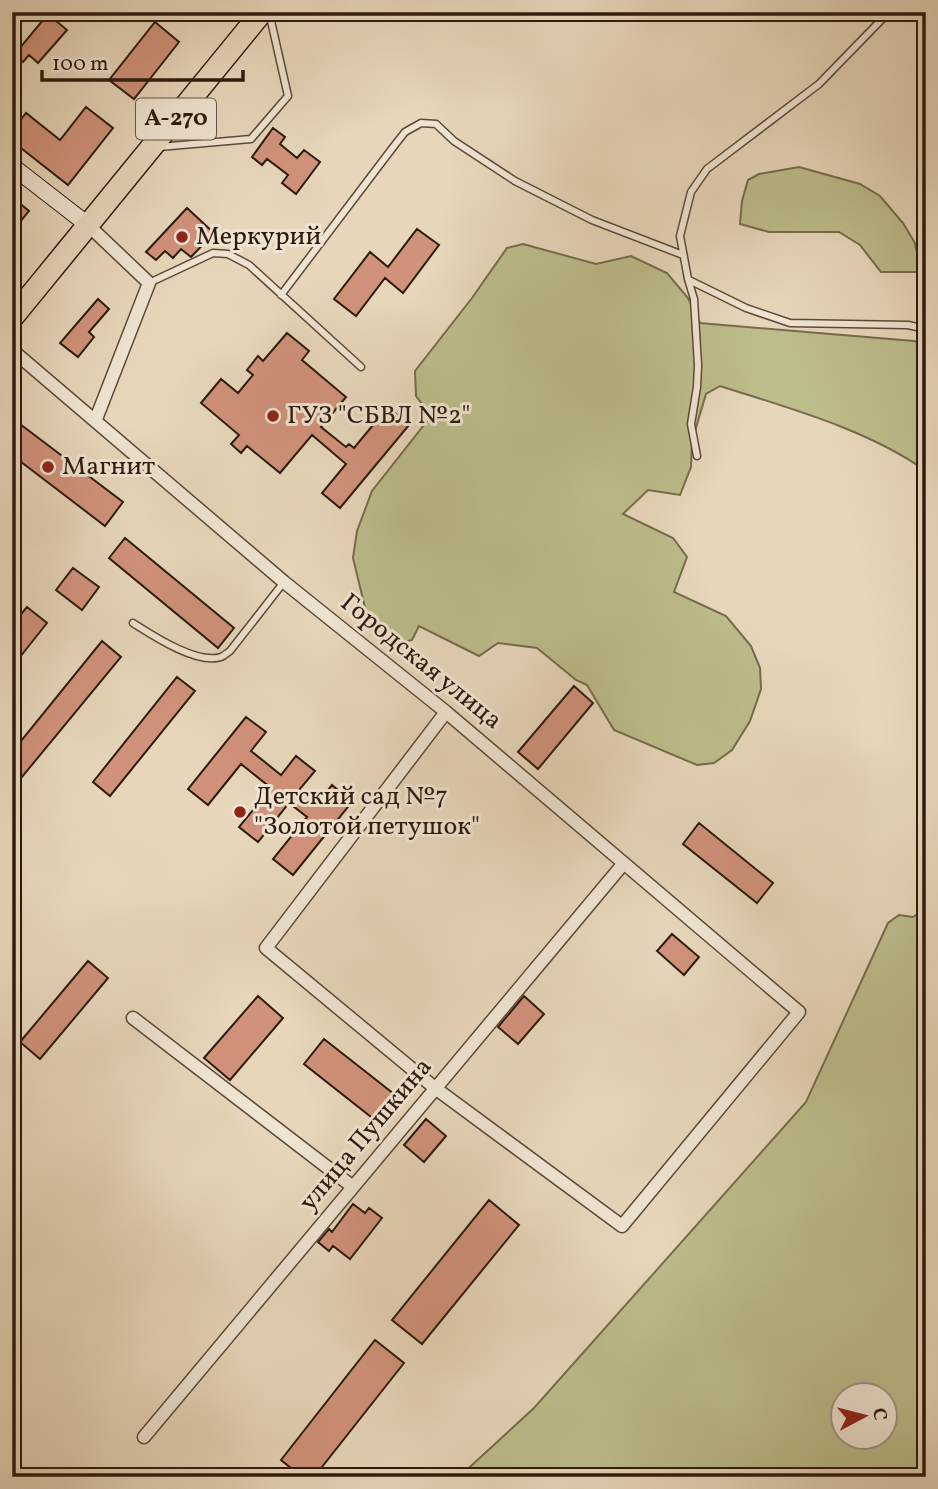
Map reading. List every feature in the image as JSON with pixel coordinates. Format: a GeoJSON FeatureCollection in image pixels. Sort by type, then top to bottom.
{"type":"FeatureCollection","features":[{"type":"Feature","properties":{"kind":"highway","name":"А-270"},"geometry":{"type":"LineString","coordinates":[[12,318],[154,148],[262,12]]}},
{"type":"Feature","properties":{"kind":"street"},"geometry":{"type":"LineString","coordinates":[[12,166],[89,225],[149,283],[96,419]]}},
{"type":"Feature","properties":{"kind":"street","name":"Городская улица"},"geometry":{"type":"LineString","coordinates":[[12,350],[284,582],[446,712],[799,1012],[622,1227],[435,1088]]}},
{"type":"Feature","properties":{"kind":"street"},"geometry":{"type":"LineString","coordinates":[[435,1088],[266,948],[446,712]]}},
{"type":"Feature","properties":{"kind":"street","name":"улица Пушкина"},"geometry":{"type":"LineString","coordinates":[[144,1437],[624,863]]}},
{"type":"Feature","properties":{"kind":"street"},"geometry":{"type":"LineString","coordinates":[[132,1018],[353,1186]]}},
{"type":"Feature","properties":{"kind":"lane"},"geometry":{"type":"LineString","coordinates":[[154,148],[251,139],[266,122],[288,96],[270,12]]}},
{"type":"Feature","properties":{"kind":"lane"},"geometry":{"type":"LineString","coordinates":[[696,456],[691,424],[698,365],[694,299],[681,236],[691,192],[707,169],[818,84],[889,12]]}},
{"type":"Feature","properties":{"kind":"lane"},"geometry":{"type":"LineString","coordinates":[[281,295],[405,132],[421,123],[436,124],[454,141],[515,181],[592,220],[683,255]]}},
{"type":"Feature","properties":{"kind":"lane"},"geometry":{"type":"LineString","coordinates":[[149,283],[213,253],[228,254],[249,265],[361,367]]}},
{"type":"Feature","properties":{"kind":"lane"},"geometry":{"type":"LineString","coordinates":[[688,279],[746,308],[790,324],[908,326],[926,329]]}},
{"type":"Feature","properties":{"kind":"lane"},"geometry":{"type":"LineString","coordinates":[[133,623],[167,644],[199,656],[220,657],[230,651],[284,582]]}},
{"type":"Feature","properties":{"kind":"shaded area"},"geometry":{"type":"Polygon","coordinates":[[[799,167],[860,184],[880,196],[903,223],[915,243],[921,272],[881,272],[860,245],[839,232],[769,232],[740,224],[742,201],[748,180],[759,174],[799,167]]]}},
{"type":"Feature","properties":{"kind":"shaded area"},"geometry":{"type":"Polygon","coordinates":[[[523,244],[596,264],[631,256],[667,273],[688,298],[700,323],[926,344],[926,471],[903,456],[853,431],[720,386],[706,394],[692,441],[691,467],[680,495],[648,490],[623,514],[673,538],[687,557],[674,592],[726,616],[751,646],[760,668],[761,689],[750,721],[732,750],[714,763],[697,765],[614,730],[587,685],[576,680],[537,648],[498,643],[479,656],[419,626],[412,640],[392,645],[374,634],[367,616],[353,558],[357,531],[372,491],[431,416],[416,396],[415,371],[507,248],[523,244]]]}},
{"type":"Feature","properties":{"kind":"shaded area"},"geometry":{"type":"Polygon","coordinates":[[[926,908],[926,1477],[459,1477],[534,1408],[806,1102],[888,923],[899,915],[913,917],[926,908]]]}},
{"type":"Feature","properties":{"kind":"building"},"geometry":{"type":"Polygon","coordinates":[[[48,14],[67,30],[38,63],[29,55],[23,62],[14,55],[48,14]]]}},
{"type":"Feature","properties":{"kind":"building"},"geometry":{"type":"Polygon","coordinates":[[[155,22],[179,42],[134,99],[109,80],[155,22]]]}},
{"type":"Feature","properties":{"kind":"building"},"geometry":{"type":"Polygon","coordinates":[[[86,107],[113,128],[68,185],[12,141],[12,131],[26,113],[60,140],[86,107]]]}},
{"type":"Feature","properties":{"kind":"building"},"geometry":{"type":"Polygon","coordinates":[[[273,128],[285,137],[280,144],[297,158],[304,150],[320,162],[296,194],[282,183],[288,175],[267,159],[262,165],[252,157],[273,128]]]}},
{"type":"Feature","properties":{"kind":"building"},"geometry":{"type":"Polygon","coordinates":[[[12,197],[29,211],[12,232],[12,197]]]}},
{"type":"Feature","properties":{"kind":"building"},"geometry":{"type":"Polygon","coordinates":[[[187,208],[214,233],[191,257],[181,249],[173,258],[165,251],[156,260],[146,252],[187,208]]]}},
{"type":"Feature","properties":{"kind":"building"},"geometry":{"type":"Polygon","coordinates":[[[417,229],[439,245],[403,293],[385,278],[356,316],[334,299],[370,252],[388,267],[417,229]]]}},
{"type":"Feature","properties":{"kind":"building"},"geometry":{"type":"Polygon","coordinates":[[[98,299],[109,309],[89,332],[94,337],[78,357],[60,343],[98,299]]]}},
{"type":"Feature","properties":{"kind":"building","name":"ГУЗ \"СБВЛ №2\""},"geometry":{"type":"Polygon","coordinates":[[[287,333],[309,351],[302,360],[346,397],[321,427],[346,447],[349,444],[354,448],[388,407],[409,425],[340,508],[322,493],[346,464],[312,435],[280,473],[247,446],[241,453],[231,444],[239,435],[201,403],[221,379],[238,393],[253,375],[247,370],[258,356],[263,361],[287,333]]]}},
{"type":"Feature","properties":{"kind":"building"},"geometry":{"type":"Polygon","coordinates":[[[12,418],[123,502],[105,526],[12,455],[12,418]]]}},
{"type":"Feature","properties":{"kind":"building"},"geometry":{"type":"Polygon","coordinates":[[[125,538],[234,628],[218,648],[109,558],[125,538]]]}},
{"type":"Feature","properties":{"kind":"building"},"geometry":{"type":"Polygon","coordinates":[[[73,568],[99,587],[82,610],[56,590],[73,568]]]}},
{"type":"Feature","properties":{"kind":"building"},"geometry":{"type":"Polygon","coordinates":[[[27,607],[47,623],[12,667],[12,625],[27,607]]]}},
{"type":"Feature","properties":{"kind":"building"},"geometry":{"type":"Polygon","coordinates":[[[102,641],[121,657],[12,789],[12,752],[102,641]]]}},
{"type":"Feature","properties":{"kind":"building"},"geometry":{"type":"Polygon","coordinates":[[[177,677],[195,691],[110,796],[93,782],[177,677]]]}},
{"type":"Feature","properties":{"kind":"building"},"geometry":{"type":"Polygon","coordinates":[[[574,686],[593,703],[538,769],[518,752],[574,686]]]}},
{"type":"Feature","properties":{"kind":"building"},"geometry":{"type":"Polygon","coordinates":[[[246,717],[266,732],[251,751],[281,775],[296,756],[315,771],[299,790],[317,804],[332,785],[352,802],[293,875],[273,859],[307,817],[289,803],[258,842],[239,827],[271,788],[241,764],[208,805],[188,789],[246,717]]]}},
{"type":"Feature","properties":{"kind":"building"},"geometry":{"type":"Polygon","coordinates":[[[699,823],[773,883],[757,903],[683,844],[699,823]]]}},
{"type":"Feature","properties":{"kind":"building"},"geometry":{"type":"Polygon","coordinates":[[[672,934],[699,957],[684,975],[657,951],[672,934]]]}},
{"type":"Feature","properties":{"kind":"building"},"geometry":{"type":"Polygon","coordinates":[[[88,961],[108,978],[40,1059],[20,1042],[88,961]]]}},
{"type":"Feature","properties":{"kind":"building"},"geometry":{"type":"Polygon","coordinates":[[[258,996],[283,1018],[230,1080],[204,1058],[258,996]]]}},
{"type":"Feature","properties":{"kind":"building"},"geometry":{"type":"Polygon","coordinates":[[[524,996],[544,1014],[518,1044],[498,1027],[524,996]]]}},
{"type":"Feature","properties":{"kind":"building"},"geometry":{"type":"Polygon","coordinates":[[[324,1039],[399,1098],[380,1124],[304,1064],[324,1039]]]}},
{"type":"Feature","properties":{"kind":"building"},"geometry":{"type":"Polygon","coordinates":[[[426,1119],[446,1136],[424,1162],[404,1145],[426,1119]]]}},
{"type":"Feature","properties":{"kind":"building"},"geometry":{"type":"Polygon","coordinates":[[[489,1200],[519,1225],[422,1344],[392,1320],[489,1200]]]}},
{"type":"Feature","properties":{"kind":"building"},"geometry":{"type":"Polygon","coordinates":[[[353,1204],[365,1213],[369,1208],[382,1218],[350,1259],[333,1246],[329,1251],[318,1242],[329,1229],[332,1232],[353,1204]]]}},
{"type":"Feature","properties":{"kind":"building"},"geometry":{"type":"Polygon","coordinates":[[[375,1340],[404,1363],[314,1477],[302,1477],[281,1460],[375,1340]]]}},
{"type":"Feature","properties":{"kind":"place","name":"Меркурий"},"geometry":{"type":"Point","coordinates":[182,237]}},
{"type":"Feature","properties":{"kind":"place","name":"ГУЗ \"СБВЛ №2\""},"geometry":{"type":"Point","coordinates":[273,416]}},
{"type":"Feature","properties":{"kind":"place","name":"Магнит"},"geometry":{"type":"Point","coordinates":[48,467]}},
{"type":"Feature","properties":{"kind":"place","name":"Детский сад №7 \"Золотой петушок\""},"geometry":{"type":"Point","coordinates":[240,812]}}]}
